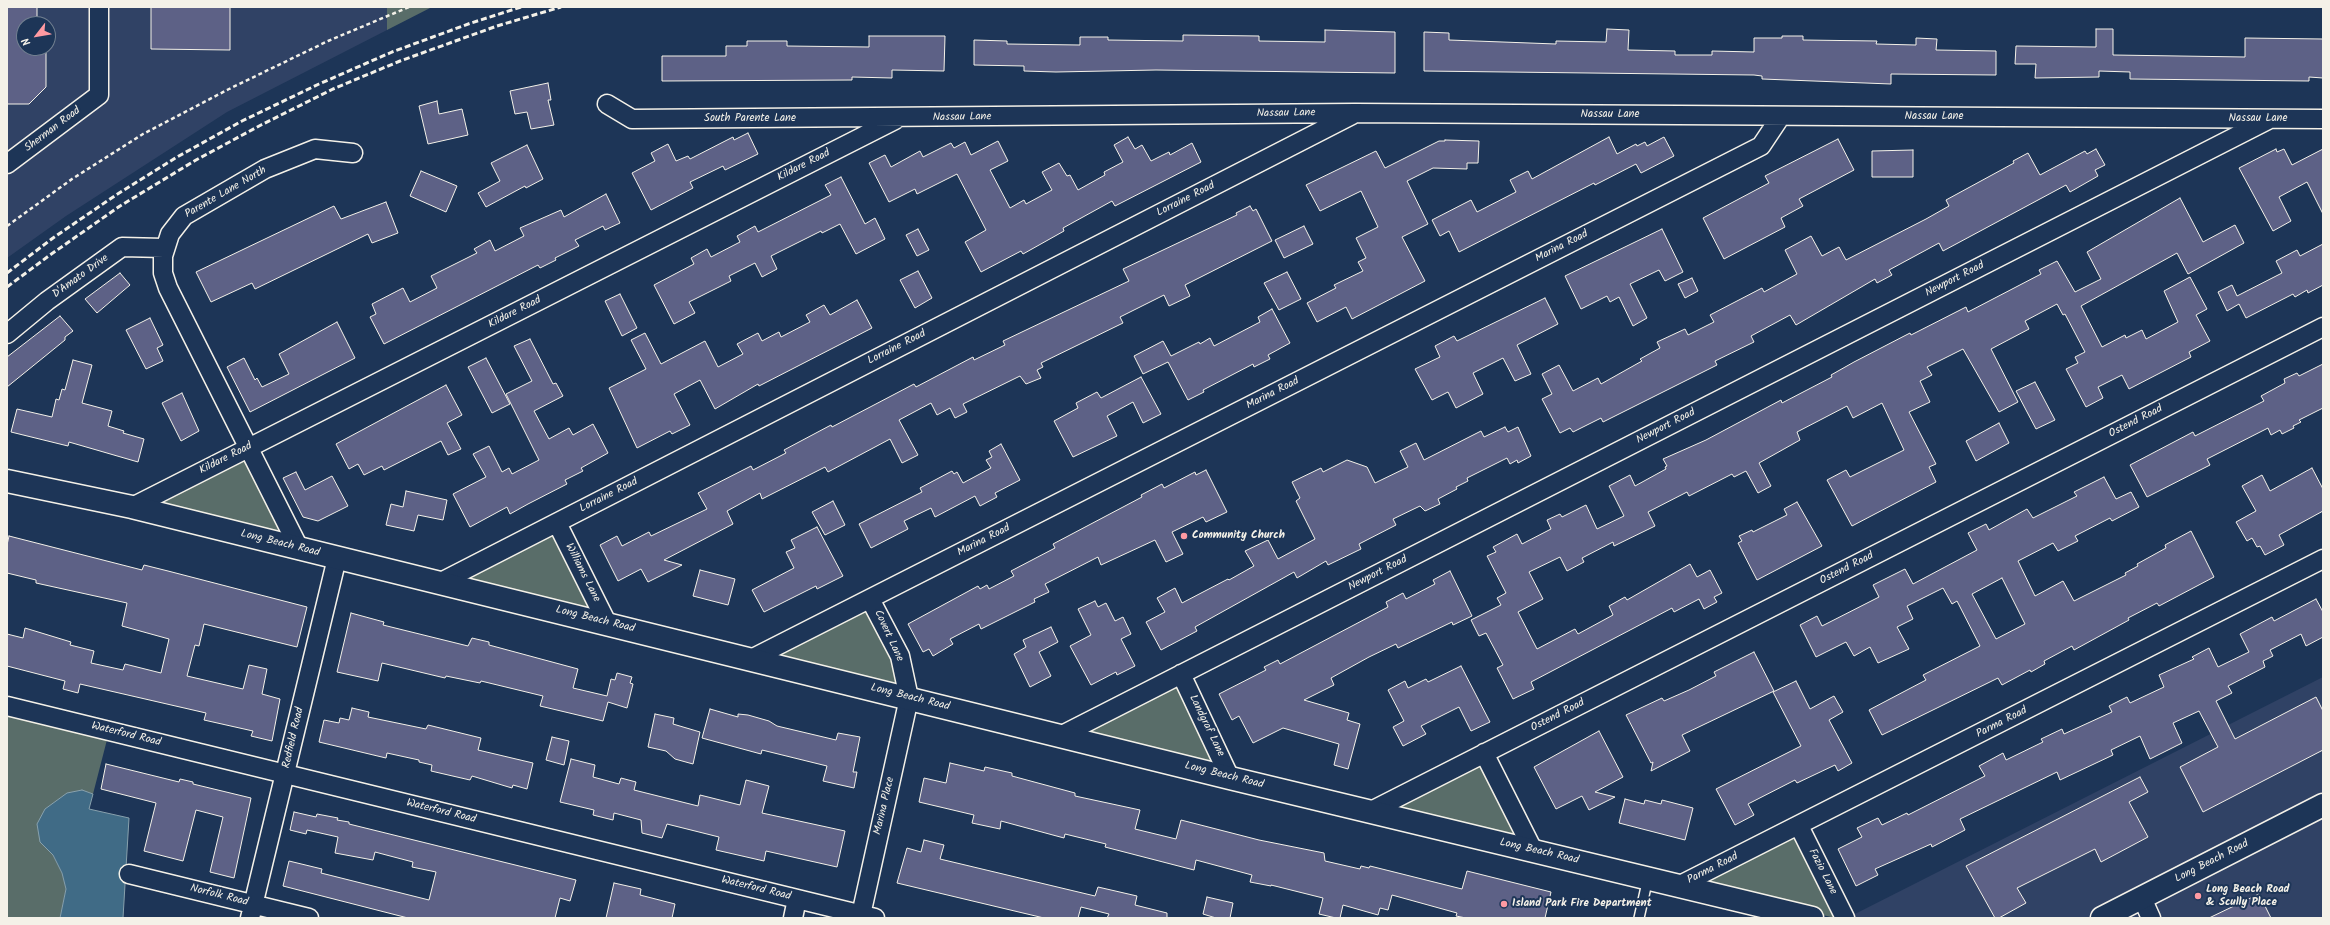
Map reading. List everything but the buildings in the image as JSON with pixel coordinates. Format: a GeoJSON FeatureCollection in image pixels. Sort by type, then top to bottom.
{"type":"FeatureCollection","features":[{"type":"Feature","properties":{"kind":"main road","name":"Long Beach Road"},"geometry":{"type":"LineString","coordinates":[[7,481],[132,507],[300,550],[753,658],[1230,778],[1680,885],[1812,918]]}},
{"type":"Feature","properties":{"kind":"main road","name":"Long Beach Road"},"geometry":{"type":"LineString","coordinates":[[2102,918],[2323,805]]}},
{"type":"Feature","properties":{"kind":"street","name":"Sherman Road"},"geometry":{"type":"LineString","coordinates":[[7,164],[98,95],[98,7]]}},
{"type":"Feature","properties":{"kind":"street","name":"South Parente Lane"},"geometry":{"type":"LineString","coordinates":[[607,104],[632,119],[897,119]]}},
{"type":"Feature","properties":{"kind":"street","name":"Nassau Lane"},"geometry":{"type":"LineString","coordinates":[[897,119],[1355,113],[2323,119]]}},
{"type":"Feature","properties":{"kind":"street","name":"Lorraine Road"},"geometry":{"type":"LineString","coordinates":[[440,583],[1355,113]]}},
{"type":"Feature","properties":{"kind":"street","name":"Marina Road"},"geometry":{"type":"LineString","coordinates":[[753,658],[1761,146],[1781,116]]}},
{"type":"Feature","properties":{"kind":"street","name":"Kildare Road"},"geometry":{"type":"LineString","coordinates":[[132,507],[897,119]]}},
{"type":"Feature","properties":{"kind":"street","name":"Newport Road"},"geometry":{"type":"LineString","coordinates":[[1062,735],[2271,119]]}},
{"type":"Feature","properties":{"kind":"street","name":"Parente Lane North"},"geometry":{"type":"LineString","coordinates":[[300,550],[168,288],[163,273],[164,248],[170,234],[184,216],[265,169],[315,149],[353,153]]}},
{"type":"Feature","properties":{"kind":"street","name":"D'Amato Drive"},"geometry":{"type":"LineString","coordinates":[[7,334],[47,301],[122,247],[164,248]]}},
{"type":"Feature","properties":{"kind":"street","name":"Ostend Road"},"geometry":{"type":"LineString","coordinates":[[1371,811],[2323,327]]}},
{"type":"Feature","properties":{"kind":"street","name":"Williams Lane"},"geometry":{"type":"LineString","coordinates":[[557,523],[607,623]]}},
{"type":"Feature","properties":{"kind":"street","name":"Redfield Road"},"geometry":{"type":"LineString","coordinates":[[252,911],[337,558]]}},
{"type":"Feature","properties":{"kind":"street","name":"Parma Road"},"geometry":{"type":"LineString","coordinates":[[1680,885],[2323,559]]}},
{"type":"Feature","properties":{"kind":"street","name":"Covert Lane"},"geometry":{"type":"LineString","coordinates":[[870,598],[900,656],[909,698]]}},
{"type":"Feature","properties":{"kind":"street","name":"Landgraf Lane"},"geometry":{"type":"LineString","coordinates":[[1181,674],[1230,778]]}},
{"type":"Feature","properties":{"kind":"street","name":"Marina Place"},"geometry":{"type":"LineString","coordinates":[[868,916],[909,698]]}},
{"type":"Feature","properties":{"kind":"street","name":"Waterford Road"},"geometry":{"type":"LineString","coordinates":[[7,706],[868,916]]}},
{"type":"Feature","properties":{"kind":"street"},"geometry":{"type":"LineString","coordinates":[[1484,753],[1533,850]]}},
{"type":"Feature","properties":{"kind":"street","name":"Fazio Lane"},"geometry":{"type":"LineString","coordinates":[[1799,826],[1845,918]]}},
{"type":"Feature","properties":{"kind":"street","name":"Norfolk Road"},"geometry":{"type":"LineString","coordinates":[[129,874],[252,911],[309,918]]}},
{"type":"Feature","properties":{"kind":"street"},"geometry":{"type":"LineString","coordinates":[[2142,898],[2152,918]]}},
{"type":"Feature","properties":{"kind":"street"},"geometry":{"type":"LineString","coordinates":[[793,918],[798,899]]}},
{"type":"Feature","properties":{"kind":"lane"},"geometry":{"type":"LineString","coordinates":[[1639,918],[1648,878]]}},
{"type":"Feature","properties":{"kind":"path"},"geometry":{"type":"LineString","coordinates":[[7,226],[72,179],[143,134],[328,41],[409,7]]}},
{"type":"Feature","properties":{"kind":"shaded area"},"geometry":{"type":"Polygon","coordinates":[[[7,7],[387,7],[387,30],[227,112],[66,216],[7,258],[7,7]]]}},
{"type":"Feature","properties":{"kind":"shaded area"},"geometry":{"type":"Polygon","coordinates":[[[2323,677],[2323,918],[1849,917],[2323,677]]]}},
{"type":"Feature","properties":{"kind":"shaded area"},"geometry":{"type":"Polygon","coordinates":[[[82,790],[93,794],[89,809],[129,818],[123,918],[60,918],[66,889],[62,873],[53,855],[40,842],[37,824],[45,809],[67,793],[82,790]]]}},
{"type":"Feature","properties":{"kind":"green space"},"geometry":{"type":"Polygon","coordinates":[[[387,7],[432,7],[387,30],[387,7]]]}},
{"type":"Feature","properties":{"kind":"green space"},"geometry":{"type":"Polygon","coordinates":[[[247,454],[290,543],[144,507],[247,454]]]}},
{"type":"Feature","properties":{"kind":"green space"},"geometry":{"type":"Polygon","coordinates":[[[555,530],[596,614],[453,581],[555,530]]]}},
{"type":"Feature","properties":{"kind":"green space"},"geometry":{"type":"Polygon","coordinates":[[[867,606],[894,659],[901,689],[773,656],[867,606]]]}},
{"type":"Feature","properties":{"kind":"green space"},"geometry":{"type":"Polygon","coordinates":[[[1180,679],[1223,772],[1071,734],[1180,679]]]}},
{"type":"Feature","properties":{"kind":"green space"},"geometry":{"type":"Polygon","coordinates":[[[7,707],[109,732],[93,794],[87,792],[40,842],[53,855],[62,873],[66,889],[60,918],[7,918],[7,707]]]}},
{"type":"Feature","properties":{"kind":"green space"},"geometry":{"type":"Polygon","coordinates":[[[1483,757],[1527,845],[1379,809],[1483,757]]]}},
{"type":"Feature","properties":{"kind":"green space"},"geometry":{"type":"Polygon","coordinates":[[[1797,830],[1835,918],[1696,884],[1797,830]]]}},
{"type":"Feature","properties":{"kind":"railway"},"geometry":{"type":"LineString","coordinates":[[7,273],[53,238],[116,195],[177,157],[242,121],[319,84],[392,52],[471,23],[521,7]]}},
{"type":"Feature","properties":{"kind":"railway"},"geometry":{"type":"LineString","coordinates":[[7,287],[120,206],[196,160],[261,125],[333,89],[400,61],[497,26],[561,7]]}},
{"type":"Feature","properties":{"kind":"place","name":"Community Church"},"geometry":{"type":"Point","coordinates":[1184,536]}},
{"type":"Feature","properties":{"kind":"place","name":"Long Beach Road & Scully Place"},"geometry":{"type":"Point","coordinates":[2198,896]}},
{"type":"Feature","properties":{"kind":"place","name":"Island Park Fire Department"},"geometry":{"type":"Point","coordinates":[1504,904]}}]}
